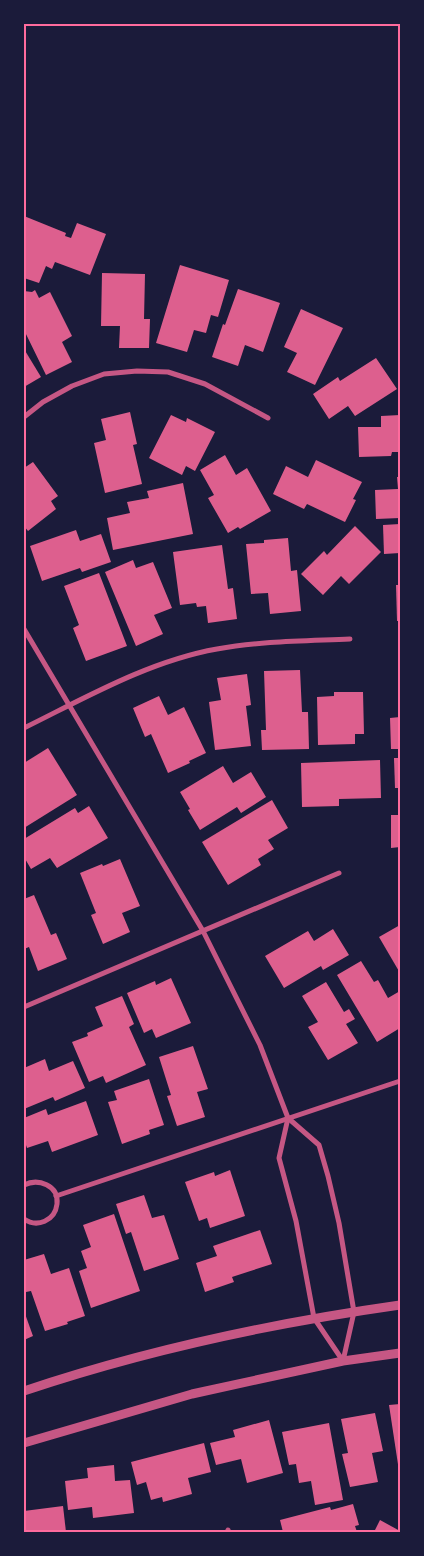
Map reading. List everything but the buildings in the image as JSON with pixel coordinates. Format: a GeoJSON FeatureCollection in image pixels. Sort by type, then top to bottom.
{"type":"FeatureCollection","features":[{"type":"Feature","properties":{"kind":"street"},"geometry":{"type":"LineString","coordinates":[[24,417],[43,402],[72,386],[104,374],[137,371],[168,372],[205,384],[268,418]]}},
{"type":"Feature","properties":{"kind":"street"},"geometry":{"type":"LineString","coordinates":[[24,629],[203,931],[260,1045],[288,1118],[318,1145],[328,1176],[339,1223],[354,1312],[343,1361]]}},
{"type":"Feature","properties":{"kind":"street"},"geometry":{"type":"LineString","coordinates":[[24,728],[122,680],[182,658],[216,649],[267,642],[350,639]]}},
{"type":"Feature","properties":{"kind":"street"},"geometry":{"type":"LineString","coordinates":[[24,1007],[339,873]]}},
{"type":"Feature","properties":{"kind":"street"},"geometry":{"type":"LineString","coordinates":[[56,1196],[400,1081]]}},
{"type":"Feature","properties":{"kind":"street"},"geometry":{"type":"LineString","coordinates":[[288,1118],[279,1158],[296,1221],[314,1318],[343,1361]]}},
{"type":"Feature","properties":{"kind":"street"},"geometry":{"type":"LineString","coordinates":[[24,1185],[29,1182],[38,1181],[45,1184],[52,1189],[56,1196],[57,1204],[54,1212],[42,1223],[24,1220]]}},
{"type":"Feature","properties":{"kind":"street"},"geometry":{"type":"LineString","coordinates":[[24,1391],[66,1377],[171,1349],[314,1318],[400,1305]]}},
{"type":"Feature","properties":{"kind":"street"},"geometry":{"type":"LineString","coordinates":[[24,1443],[192,1394],[343,1361],[400,1353]]}}]}
